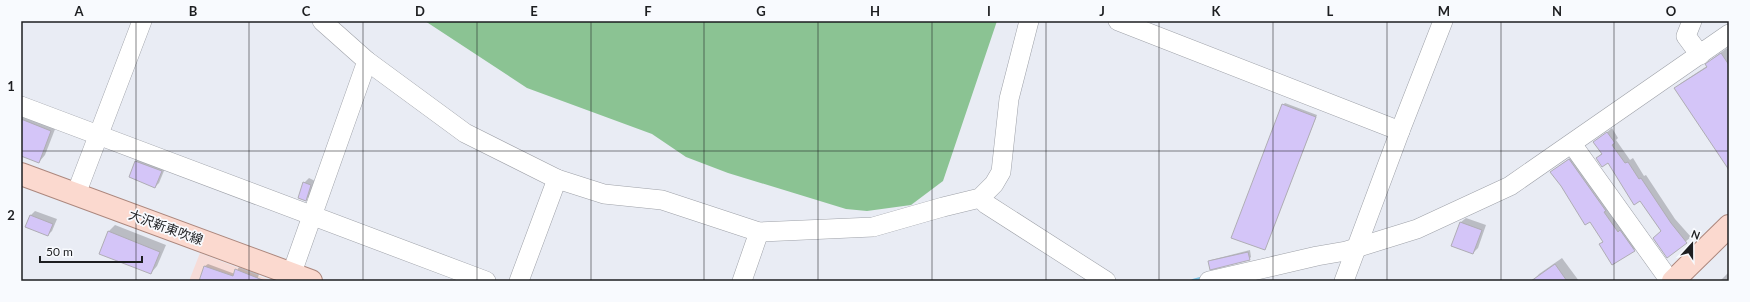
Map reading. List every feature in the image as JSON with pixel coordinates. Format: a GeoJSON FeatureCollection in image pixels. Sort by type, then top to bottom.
{"type":"FeatureCollection","features":[{"type":"Feature","properties":{"kind":"main road","name":"大沢新東吹線"},"geometry":{"type":"LineString","coordinates":[[21,174],[297,279]]}},
{"type":"Feature","properties":{"kind":"main road"},"geometry":{"type":"LineString","coordinates":[[1673,281],[1729,226]]}},
{"type":"Feature","properties":{"kind":"street"},"geometry":{"type":"LineString","coordinates":[[76,194],[142,21]]}},
{"type":"Feature","properties":{"kind":"street"},"geometry":{"type":"LineString","coordinates":[[322,21],[367,61],[465,133],[557,179],[604,194],[662,200],[760,232],[874,227],[980,198],[994,184],[1001,172],[1009,99],[1029,21]]}},
{"type":"Feature","properties":{"kind":"street"},"geometry":{"type":"LineString","coordinates":[[1118,21],[1400,131]]}},
{"type":"Feature","properties":{"kind":"street"},"geometry":{"type":"LineString","coordinates":[[1344,281],[1443,21]]}},
{"type":"Feature","properties":{"kind":"street"},"geometry":{"type":"LineString","coordinates":[[1692,21],[1686,36],[1700,55]]}},
{"type":"Feature","properties":{"kind":"street"},"geometry":{"type":"LineString","coordinates":[[1209,281],[1346,251],[1357,246],[1417,229],[1503,189],[1572,144],[1729,34]]}},
{"type":"Feature","properties":{"kind":"street"},"geometry":{"type":"LineString","coordinates":[[297,279],[312,215],[367,61]]}},
{"type":"Feature","properties":{"kind":"street"},"geometry":{"type":"LineString","coordinates":[[21,106],[486,281]]}},
{"type":"Feature","properties":{"kind":"street"},"geometry":{"type":"LineString","coordinates":[[1572,144],[1670,281]]}},
{"type":"Feature","properties":{"kind":"street"},"geometry":{"type":"LineString","coordinates":[[519,281],[557,179]]}},
{"type":"Feature","properties":{"kind":"street"},"geometry":{"type":"LineString","coordinates":[[980,198],[986,204],[1106,281]]}},
{"type":"Feature","properties":{"kind":"street"},"geometry":{"type":"LineString","coordinates":[[742,281],[760,232]]}},
{"type":"Feature","properties":{"kind":"shaded area"},"geometry":{"type":"Polygon","coordinates":[[[200,253],[272,281],[189,281],[200,253]]]}},
{"type":"Feature","properties":{"kind":"green space"},"geometry":{"type":"Polygon","coordinates":[[[425,21],[997,21],[943,181],[911,205],[867,211],[846,209],[728,173],[686,157],[652,134],[527,88],[425,21]]]}},
{"type":"Feature","properties":{"kind":"building"},"geometry":{"type":"Polygon","coordinates":[[[1721,53],[1729,65],[1729,170],[1674,88],[1707,67],[1705,64],[1721,53]]]}},
{"type":"Feature","properties":{"kind":"building"},"geometry":{"type":"Polygon","coordinates":[[[1282,104],[1316,117],[1265,250],[1231,238],[1282,104]]]}},
{"type":"Feature","properties":{"kind":"building"},"geometry":{"type":"Polygon","coordinates":[[[21,119],[51,131],[39,163],[21,156],[21,119]]]}},
{"type":"Feature","properties":{"kind":"building"},"geometry":{"type":"Polygon","coordinates":[[[1607,132],[1615,143],[1612,145],[1625,163],[1628,162],[1639,179],[1641,178],[1671,223],[1687,243],[1667,258],[1653,238],[1661,231],[1640,201],[1634,205],[1608,163],[1602,167],[1596,158],[1602,154],[1593,142],[1607,132]]]}},
{"type":"Feature","properties":{"kind":"building"},"geometry":{"type":"Polygon","coordinates":[[[1569,159],[1606,211],[1604,212],[1618,232],[1620,230],[1635,251],[1612,265],[1599,244],[1603,242],[1590,222],[1585,225],[1561,186],[1550,172],[1569,159]]]}},
{"type":"Feature","properties":{"kind":"building"},"geometry":{"type":"Polygon","coordinates":[[[135,161],[162,171],[155,188],[129,177],[135,161]]]}},
{"type":"Feature","properties":{"kind":"building"},"geometry":{"type":"Polygon","coordinates":[[[303,182],[311,185],[306,201],[298,198],[303,182]]]}},
{"type":"Feature","properties":{"kind":"building"},"geometry":{"type":"Polygon","coordinates":[[[30,215],[53,224],[48,236],[25,227],[30,215]]]}},
{"type":"Feature","properties":{"kind":"building"},"geometry":{"type":"Polygon","coordinates":[[[1460,222],[1482,230],[1473,254],[1451,246],[1460,222]]]}},
{"type":"Feature","properties":{"kind":"building"},"geometry":{"type":"Polygon","coordinates":[[[108,231],[160,252],[151,274],[99,254],[108,231]]]}},
{"type":"Feature","properties":{"kind":"building"},"geometry":{"type":"Polygon","coordinates":[[[1248,252],[1250,260],[1210,270],[1208,261],[1248,252]]]}},
{"type":"Feature","properties":{"kind":"building"},"geometry":{"type":"Polygon","coordinates":[[[1555,264],[1567,281],[1531,281],[1555,264]]]}},
{"type":"Feature","properties":{"kind":"building"},"geometry":{"type":"Polygon","coordinates":[[[204,266],[233,276],[235,269],[265,281],[199,281],[204,266]]]}},
{"type":"Feature","properties":{"kind":"waterway"},"geometry":{"type":"LineString","coordinates":[[1193,281],[1204,278]]}}]}
